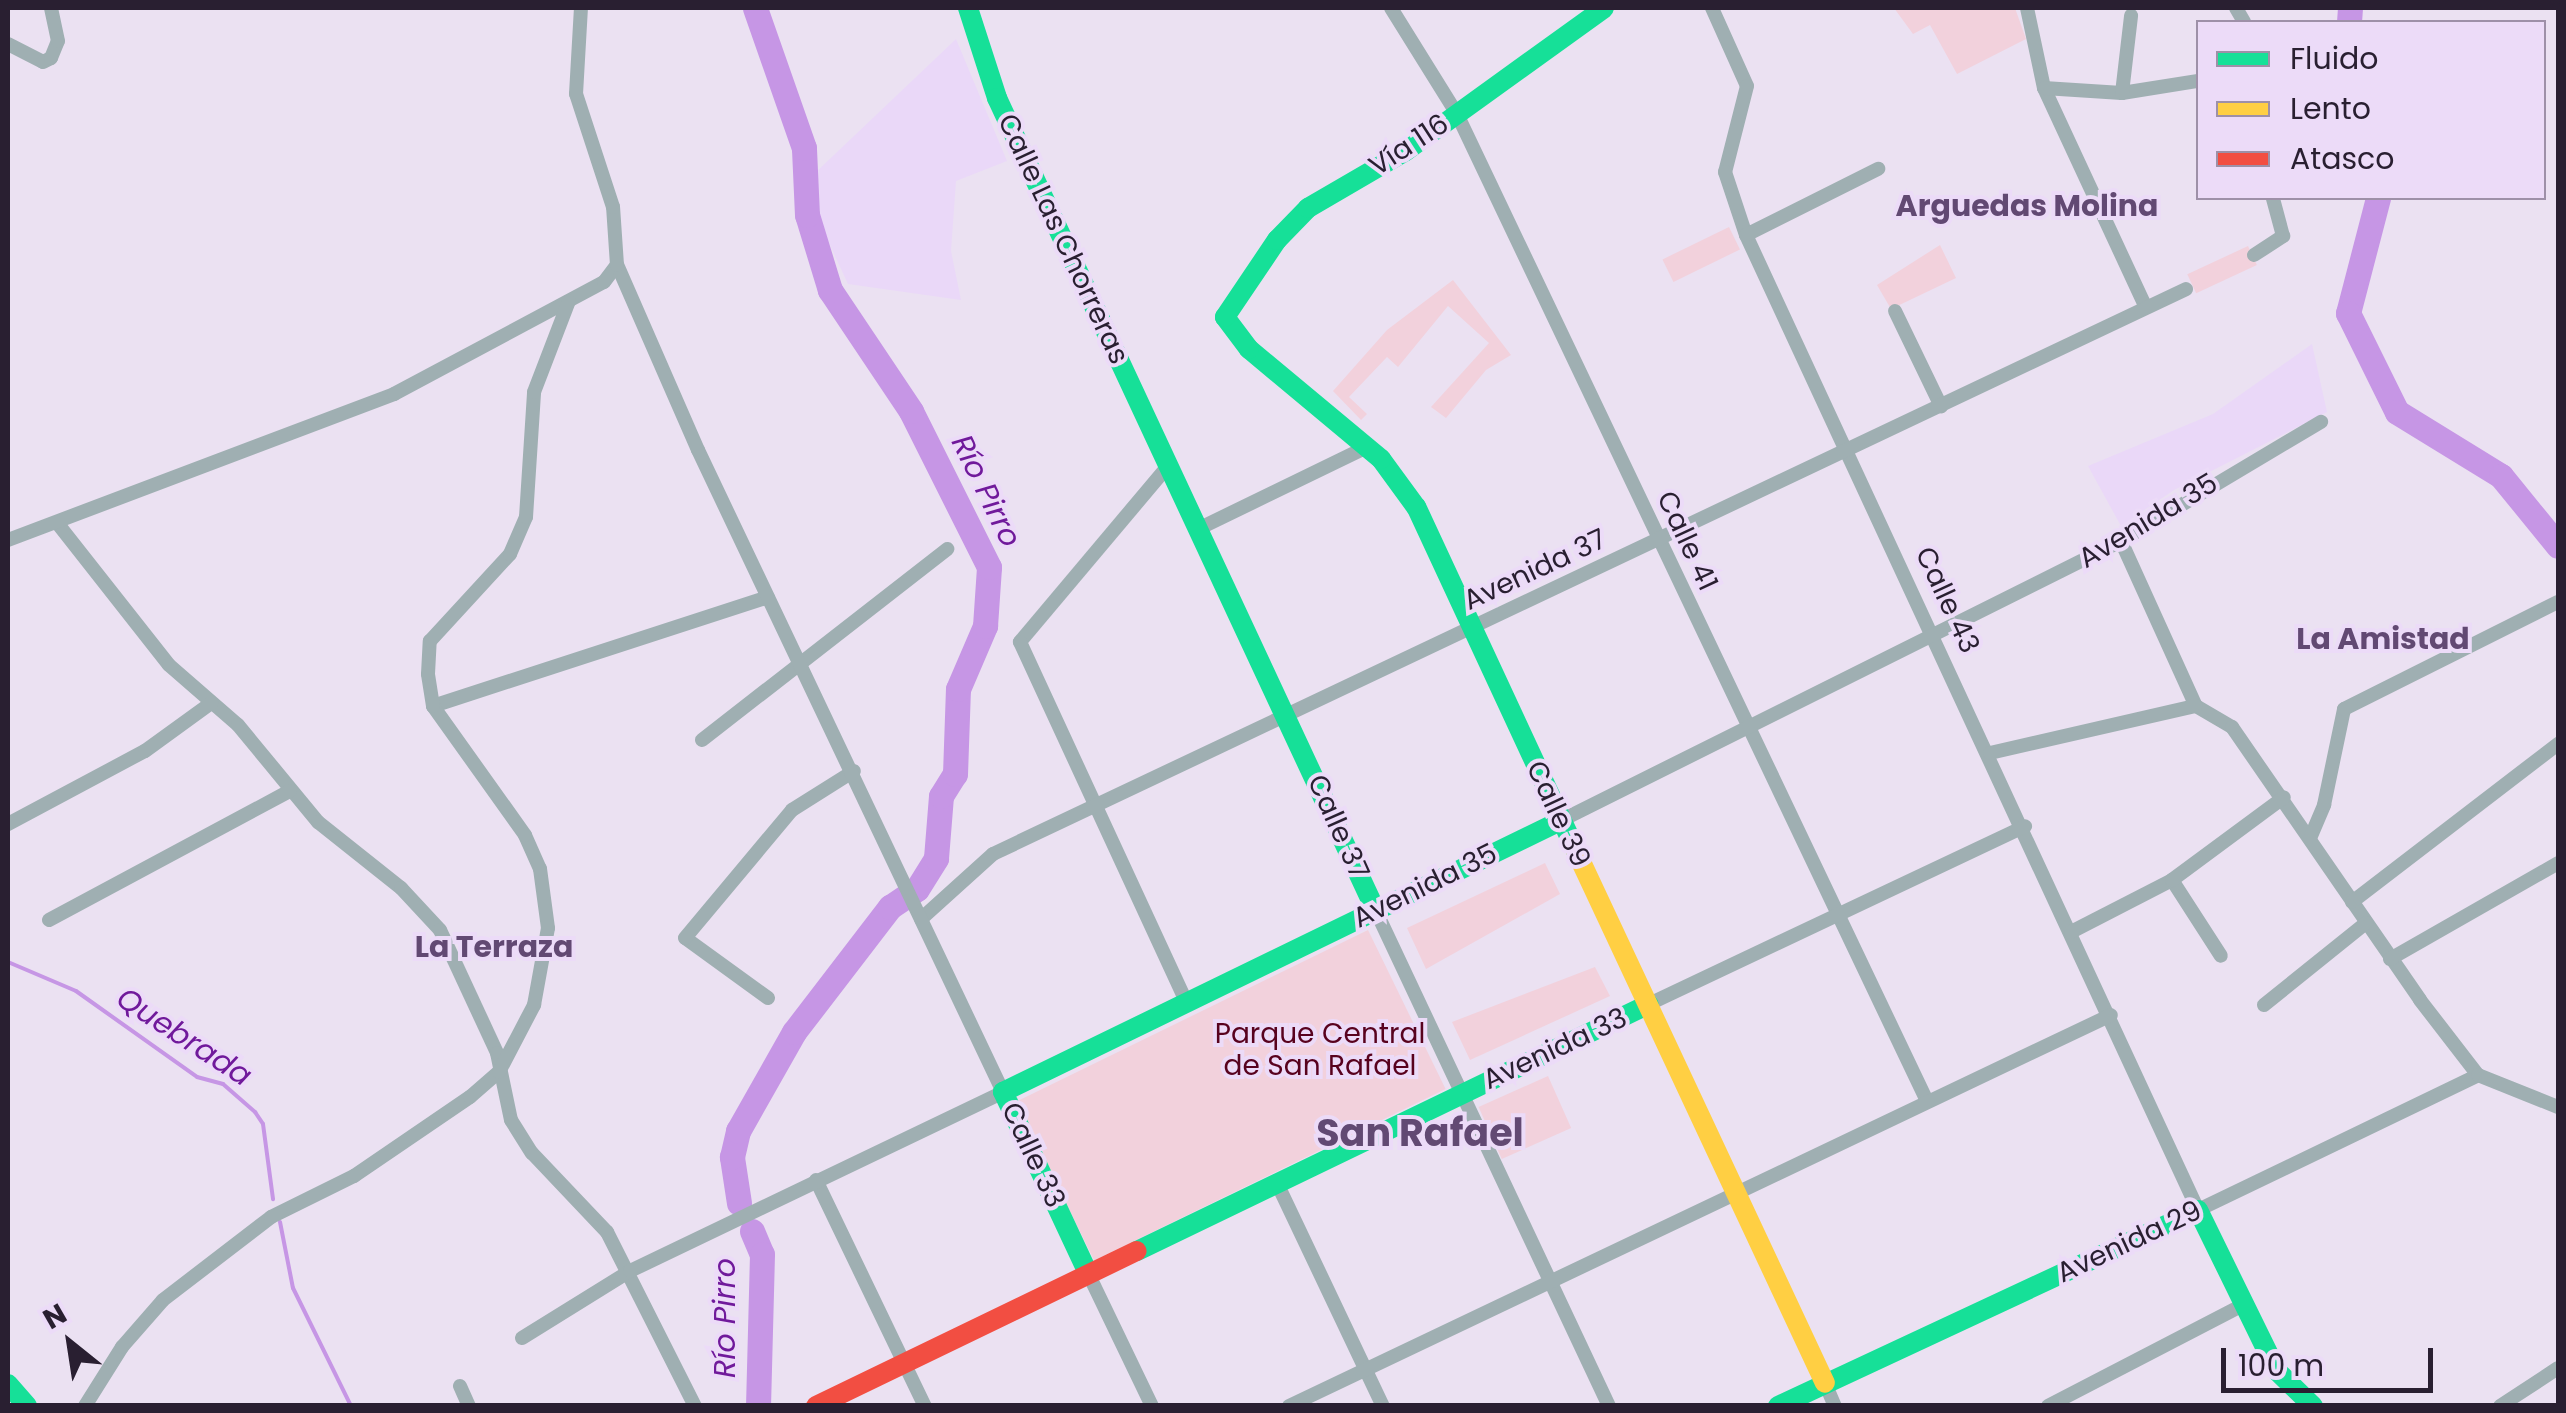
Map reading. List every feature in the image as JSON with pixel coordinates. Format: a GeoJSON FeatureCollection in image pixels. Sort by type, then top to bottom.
{"type":"FeatureCollection","features":[{"type":"Feature","properties":{"kind":"main road","name":"Calle Las Chorreras"},"geometry":{"type":"LineString","coordinates":[[968,8],[997,98],[1168,466]]}},
{"type":"Feature","properties":{"kind":"main road","name":"Vía 116"},"geometry":{"type":"LineString","coordinates":[[1232,301],[1308,208],[1456,114],[1604,8]]}},
{"type":"Feature","properties":{"kind":"main road","name":"Calle 39"},"geometry":{"type":"LineString","coordinates":[[1232,301],[1225,317],[1230,330],[1367,447],[1406,488],[1825,1383]]}},
{"type":"Feature","properties":{"kind":"main road","name":"Calle 37"},"geometry":{"type":"LineString","coordinates":[[1168,466],[1288,716],[1374,909]]}},
{"type":"Feature","properties":{"kind":"main road","name":"Avenida 35"},"geometry":{"type":"LineString","coordinates":[[1003,1092],[1560,821]]}},
{"type":"Feature","properties":{"kind":"main road","name":"Avenida 33"},"geometry":{"type":"LineString","coordinates":[[816,1406],[1087,1271],[1649,1004]]}},
{"type":"Feature","properties":{"kind":"main road","name":"Calle 33"},"geometry":{"type":"LineString","coordinates":[[1003,1092],[1087,1271]]}},
{"type":"Feature","properties":{"kind":"main road"},"geometry":{"type":"LineString","coordinates":[[2198,1210],[2276,1372],[2312,1406]]}},
{"type":"Feature","properties":{"kind":"main road","name":"Avenida 29"},"geometry":{"type":"LineString","coordinates":[[1778,1406],[2198,1210]]}},
{"type":"Feature","properties":{"kind":"main road"},"geometry":{"type":"LineString","coordinates":[[8,1384],[27,1406]]}},
{"type":"Feature","properties":{"kind":"street"},"geometry":{"type":"LineString","coordinates":[[8,44],[43,62],[51,58],[58,41],[51,8]]}},
{"type":"Feature","properties":{"kind":"street"},"geometry":{"type":"LineString","coordinates":[[8,540],[394,394],[604,282],[617,265],[613,207],[576,94],[581,8]]}},
{"type":"Feature","properties":{"kind":"street","name":"Calle 41"},"geometry":{"type":"LineString","coordinates":[[1392,8],[1456,114],[1928,1101]]}},
{"type":"Feature","properties":{"kind":"street","name":"Calle 43"},"geometry":{"type":"LineString","coordinates":[[1712,8],[1747,86],[1725,172],[1746,235],[2025,826],[2198,1210]]}},
{"type":"Feature","properties":{"kind":"street"},"geometry":{"type":"LineString","coordinates":[[2027,8],[2044,88],[2146,308]]}},
{"type":"Feature","properties":{"kind":"street"},"geometry":{"type":"LineString","coordinates":[[2122,93],[2131,16]]}},
{"type":"Feature","properties":{"kind":"street"},"geometry":{"type":"LineString","coordinates":[[2044,88],[2122,93],[2196,81]]}},
{"type":"Feature","properties":{"kind":"street"},"geometry":{"type":"LineString","coordinates":[[1746,235],[1878,169]]}},
{"type":"Feature","properties":{"kind":"street"},"geometry":{"type":"LineString","coordinates":[[2254,256],[2282,236],[2274,200]]}},
{"type":"Feature","properties":{"kind":"street","name":"Calle 33"},"geometry":{"type":"LineString","coordinates":[[617,265],[768,598],[854,771],[1003,1092]]}},
{"type":"Feature","properties":{"kind":"street","name":"Avenida 37"},"geometry":{"type":"LineString","coordinates":[[917,912],[984,859],[2186,289]]}},
{"type":"Feature","properties":{"kind":"street"},"geometry":{"type":"LineString","coordinates":[[85,1406],[122,1347],[185,1281],[271,1217],[354,1176],[499,1072],[534,1005],[548,928],[546,892],[524,835],[433,706],[430,642],[510,554],[526,517],[534,392],[569,301]]}},
{"type":"Feature","properties":{"kind":"street"},"geometry":{"type":"LineString","coordinates":[[1895,311],[1941,406]]}},
{"type":"Feature","properties":{"kind":"street","name":"Avenida 35"},"geometry":{"type":"LineString","coordinates":[[1560,821],[2122,541],[2322,422]]}},
{"type":"Feature","properties":{"kind":"street"},"geometry":{"type":"LineString","coordinates":[[1198,529],[1367,447]]}},
{"type":"Feature","properties":{"kind":"street"},"geometry":{"type":"LineString","coordinates":[[1168,466],[1021,639],[1186,1001]]}},
{"type":"Feature","properties":{"kind":"street"},"geometry":{"type":"LineString","coordinates":[[58,524],[135,626],[238,725],[290,792],[440,930],[472,990],[511,1120],[532,1153],[594,1215],[630,1271],[695,1406]]}},
{"type":"Feature","properties":{"kind":"street"},"geometry":{"type":"LineString","coordinates":[[2122,541],[2196,706],[2232,727],[2311,836],[2390,959],[2478,1075],[2558,1106]]}},
{"type":"Feature","properties":{"kind":"street"},"geometry":{"type":"LineString","coordinates":[[702,740],[946,549]]}},
{"type":"Feature","properties":{"kind":"street"},"geometry":{"type":"LineString","coordinates":[[433,706],[768,598]]}},
{"type":"Feature","properties":{"kind":"street"},"geometry":{"type":"LineString","coordinates":[[2311,836],[2344,708],[2558,602]]}},
{"type":"Feature","properties":{"kind":"street"},"geometry":{"type":"LineString","coordinates":[[8,824],[146,750],[211,703]]}},
{"type":"Feature","properties":{"kind":"street"},"geometry":{"type":"LineString","coordinates":[[1990,753],[2196,706]]}},
{"type":"Feature","properties":{"kind":"street"},"geometry":{"type":"LineString","coordinates":[[2352,902],[2558,744]]}},
{"type":"Feature","properties":{"kind":"street"},"geometry":{"type":"LineString","coordinates":[[768,998],[685,938],[792,810],[854,771]]}},
{"type":"Feature","properties":{"kind":"street"},"geometry":{"type":"LineString","coordinates":[[49,920],[290,792]]}},
{"type":"Feature","properties":{"kind":"street"},"geometry":{"type":"LineString","coordinates":[[2072,932],[2172,880],[2284,797]]}},
{"type":"Feature","properties":{"kind":"street","name":"Avenida 33"},"geometry":{"type":"LineString","coordinates":[[1649,1004],[2025,826]]}},
{"type":"Feature","properties":{"kind":"street"},"geometry":{"type":"LineString","coordinates":[[2390,959],[2558,863]]}},
{"type":"Feature","properties":{"kind":"street"},"geometry":{"type":"LineString","coordinates":[[2172,880],[2221,956]]}},
{"type":"Feature","properties":{"kind":"street","name":"Calle 37"},"geometry":{"type":"LineString","coordinates":[[1374,909],[1609,1406]]}},
{"type":"Feature","properties":{"kind":"street"},"geometry":{"type":"LineString","coordinates":[[2264,1004],[2366,924]]}},
{"type":"Feature","properties":{"kind":"street"},"geometry":{"type":"LineString","coordinates":[[1289,1406],[1736,1190],[2111,1016]]}},
{"type":"Feature","properties":{"kind":"street","name":"Avenida 29"},"geometry":{"type":"LineString","coordinates":[[2198,1210],[2478,1075]]}},
{"type":"Feature","properties":{"kind":"street","name":"Avenida 35"},"geometry":{"type":"LineString","coordinates":[[522,1338],[630,1271],[1003,1092]]}},
{"type":"Feature","properties":{"kind":"street"},"geometry":{"type":"LineString","coordinates":[[816,1180],[925,1406]]}},
{"type":"Feature","properties":{"kind":"street"},"geometry":{"type":"LineString","coordinates":[[1276,1182],[1383,1406]]}},
{"type":"Feature","properties":{"kind":"street","name":"Calle 33"},"geometry":{"type":"LineString","coordinates":[[1087,1271],[1152,1406]]}},
{"type":"Feature","properties":{"kind":"street"},"geometry":{"type":"LineString","coordinates":[[2048,1406],[2243,1305]]}},
{"type":"Feature","properties":{"kind":"street"},"geometry":{"type":"LineString","coordinates":[[2500,1406],[2558,1368]]}},
{"type":"Feature","properties":{"kind":"street"},"geometry":{"type":"LineString","coordinates":[[1825,1383],[1835,1406]]}},
{"type":"Feature","properties":{"kind":"street"},"geometry":{"type":"LineString","coordinates":[[460,1386],[469,1406]]}},
{"type":"Feature","properties":{"kind":"shaded area"},"geometry":{"type":"Polygon","coordinates":[[[956,39],[1007,161],[956,181],[951,251],[961,300],[848,284],[816,215],[814,174],[956,39]]]}},
{"type":"Feature","properties":{"kind":"shaded area"},"geometry":{"type":"Polygon","coordinates":[[[2312,344],[2327,412],[2174,490],[2121,526],[2088,466],[2213,414],[2312,344]]]}},
{"type":"Feature","properties":{"kind":"green space"},"geometry":{"type":"Polygon","coordinates":[[[1894,8],[2015,8],[2026,39],[1957,74],[1930,25],[1913,34],[1894,8]]]}},
{"type":"Feature","properties":{"kind":"green space"},"geometry":{"type":"Polygon","coordinates":[[[1729,227],[1740,249],[1673,282],[1662,259],[1729,227]]]}},
{"type":"Feature","properties":{"kind":"green space"},"geometry":{"type":"Polygon","coordinates":[[[1940,245],[1956,278],[1891,309],[1877,285],[1940,245]]]}},
{"type":"Feature","properties":{"kind":"green space"},"geometry":{"type":"Polygon","coordinates":[[[2248,246],[2257,265],[2196,293],[2187,274],[2248,246]]]}},
{"type":"Feature","properties":{"kind":"green space"},"geometry":{"type":"Polygon","coordinates":[[[1453,280],[1511,355],[1486,370],[1446,418],[1431,407],[1489,343],[1448,306],[1398,367],[1387,357],[1349,397],[1367,414],[1361,420],[1333,391],[1387,330],[1453,280]]]}},
{"type":"Feature","properties":{"kind":"green space"},"geometry":{"type":"Polygon","coordinates":[[[1545,863],[1560,894],[1426,969],[1407,928],[1545,863]]]}},
{"type":"Feature","properties":{"kind":"green space","name":"Parque Central de San Rafael"},"geometry":{"type":"Polygon","coordinates":[[[1368,930],[1446,1089],[1094,1260],[1017,1101],[1368,930]]]}},
{"type":"Feature","properties":{"kind":"green space"},"geometry":{"type":"Polygon","coordinates":[[[1595,967],[1610,996],[1470,1060],[1452,1022],[1595,967]]]}},
{"type":"Feature","properties":{"kind":"green space"},"geometry":{"type":"Polygon","coordinates":[[[1548,1076],[1571,1128],[1502,1159],[1479,1107],[1548,1076]]]}},
{"type":"Feature","properties":{"kind":"waterway","name":"Río Pirro"},"geometry":{"type":"LineString","coordinates":[[739,1203],[732,1157],[738,1131],[794,1032],[890,907],[917,889],[936,858],[941,796],[955,774],[958,689],[985,626],[989,567],[911,411],[830,290],[807,215],[804,148],[755,8]]}},
{"type":"Feature","properties":{"kind":"waterway"},"geometry":{"type":"LineString","coordinates":[[2349,20],[2350,8]]}},
{"type":"Feature","properties":{"kind":"waterway"},"geometry":{"type":"LineString","coordinates":[[2377,200],[2348,313],[2397,412],[2501,476],[2558,546]]}},
{"type":"Feature","properties":{"kind":"waterway","name":"Quebrada"},"geometry":{"type":"LineString","coordinates":[[8,962],[76,991],[197,1077],[223,1084],[255,1112],[263,1124],[273,1199]]}},
{"type":"Feature","properties":{"kind":"waterway","name":"Quebrada"},"geometry":{"type":"LineString","coordinates":[[280,1222],[293,1288],[351,1406]]}},
{"type":"Feature","properties":{"kind":"waterway","name":"Río Pirro"},"geometry":{"type":"LineString","coordinates":[[752,1231],[762,1254],[758,1406]]}},
{"type":"Feature","properties":{"kind":"traffic: fast"},"geometry":{"type":"LineString","coordinates":[[968,8],[997,98],[1375,909]]}},
{"type":"Feature","properties":{"kind":"traffic: fast"},"geometry":{"type":"LineString","coordinates":[[1576,851],[1416,507],[1381,459],[1249,349],[1225,317],[1277,240],[1308,208],[1406,151],[1604,8]]}},
{"type":"Feature","properties":{"kind":"traffic: fast"},"geometry":{"type":"LineString","coordinates":[[1087,1271],[1003,1092],[1560,821]]}},
{"type":"Feature","properties":{"kind":"traffic: fast"},"geometry":{"type":"LineString","coordinates":[[1137,1251],[1649,1004]]}},
{"type":"Feature","properties":{"kind":"traffic: fast"},"geometry":{"type":"LineString","coordinates":[[1778,1406],[2198,1210],[2277,1371],[2313,1406]]}},
{"type":"Feature","properties":{"kind":"traffic: fast"},"geometry":{"type":"LineString","coordinates":[[8,1384],[27,1406]]}},
{"type":"Feature","properties":{"kind":"traffic: slow"},"geometry":{"type":"LineString","coordinates":[[1576,851],[1825,1383]]}},
{"type":"Feature","properties":{"kind":"traffic: jam"},"geometry":{"type":"LineString","coordinates":[[816,1406],[1137,1251]]}},
{"type":"Feature","properties":{"kind":"district","name":"Arguedas Molina"},"geometry":{"type":"Point","coordinates":[2027,206]}},
{"type":"Feature","properties":{"kind":"district","name":"La Amistad"},"geometry":{"type":"Point","coordinates":[2383,639]}},
{"type":"Feature","properties":{"kind":"district","name":"La Terraza"},"geometry":{"type":"Point","coordinates":[494,947]}},
{"type":"Feature","properties":{"kind":"district","name":"San Rafael"},"geometry":{"type":"Point","coordinates":[1420,1133]}}]}
